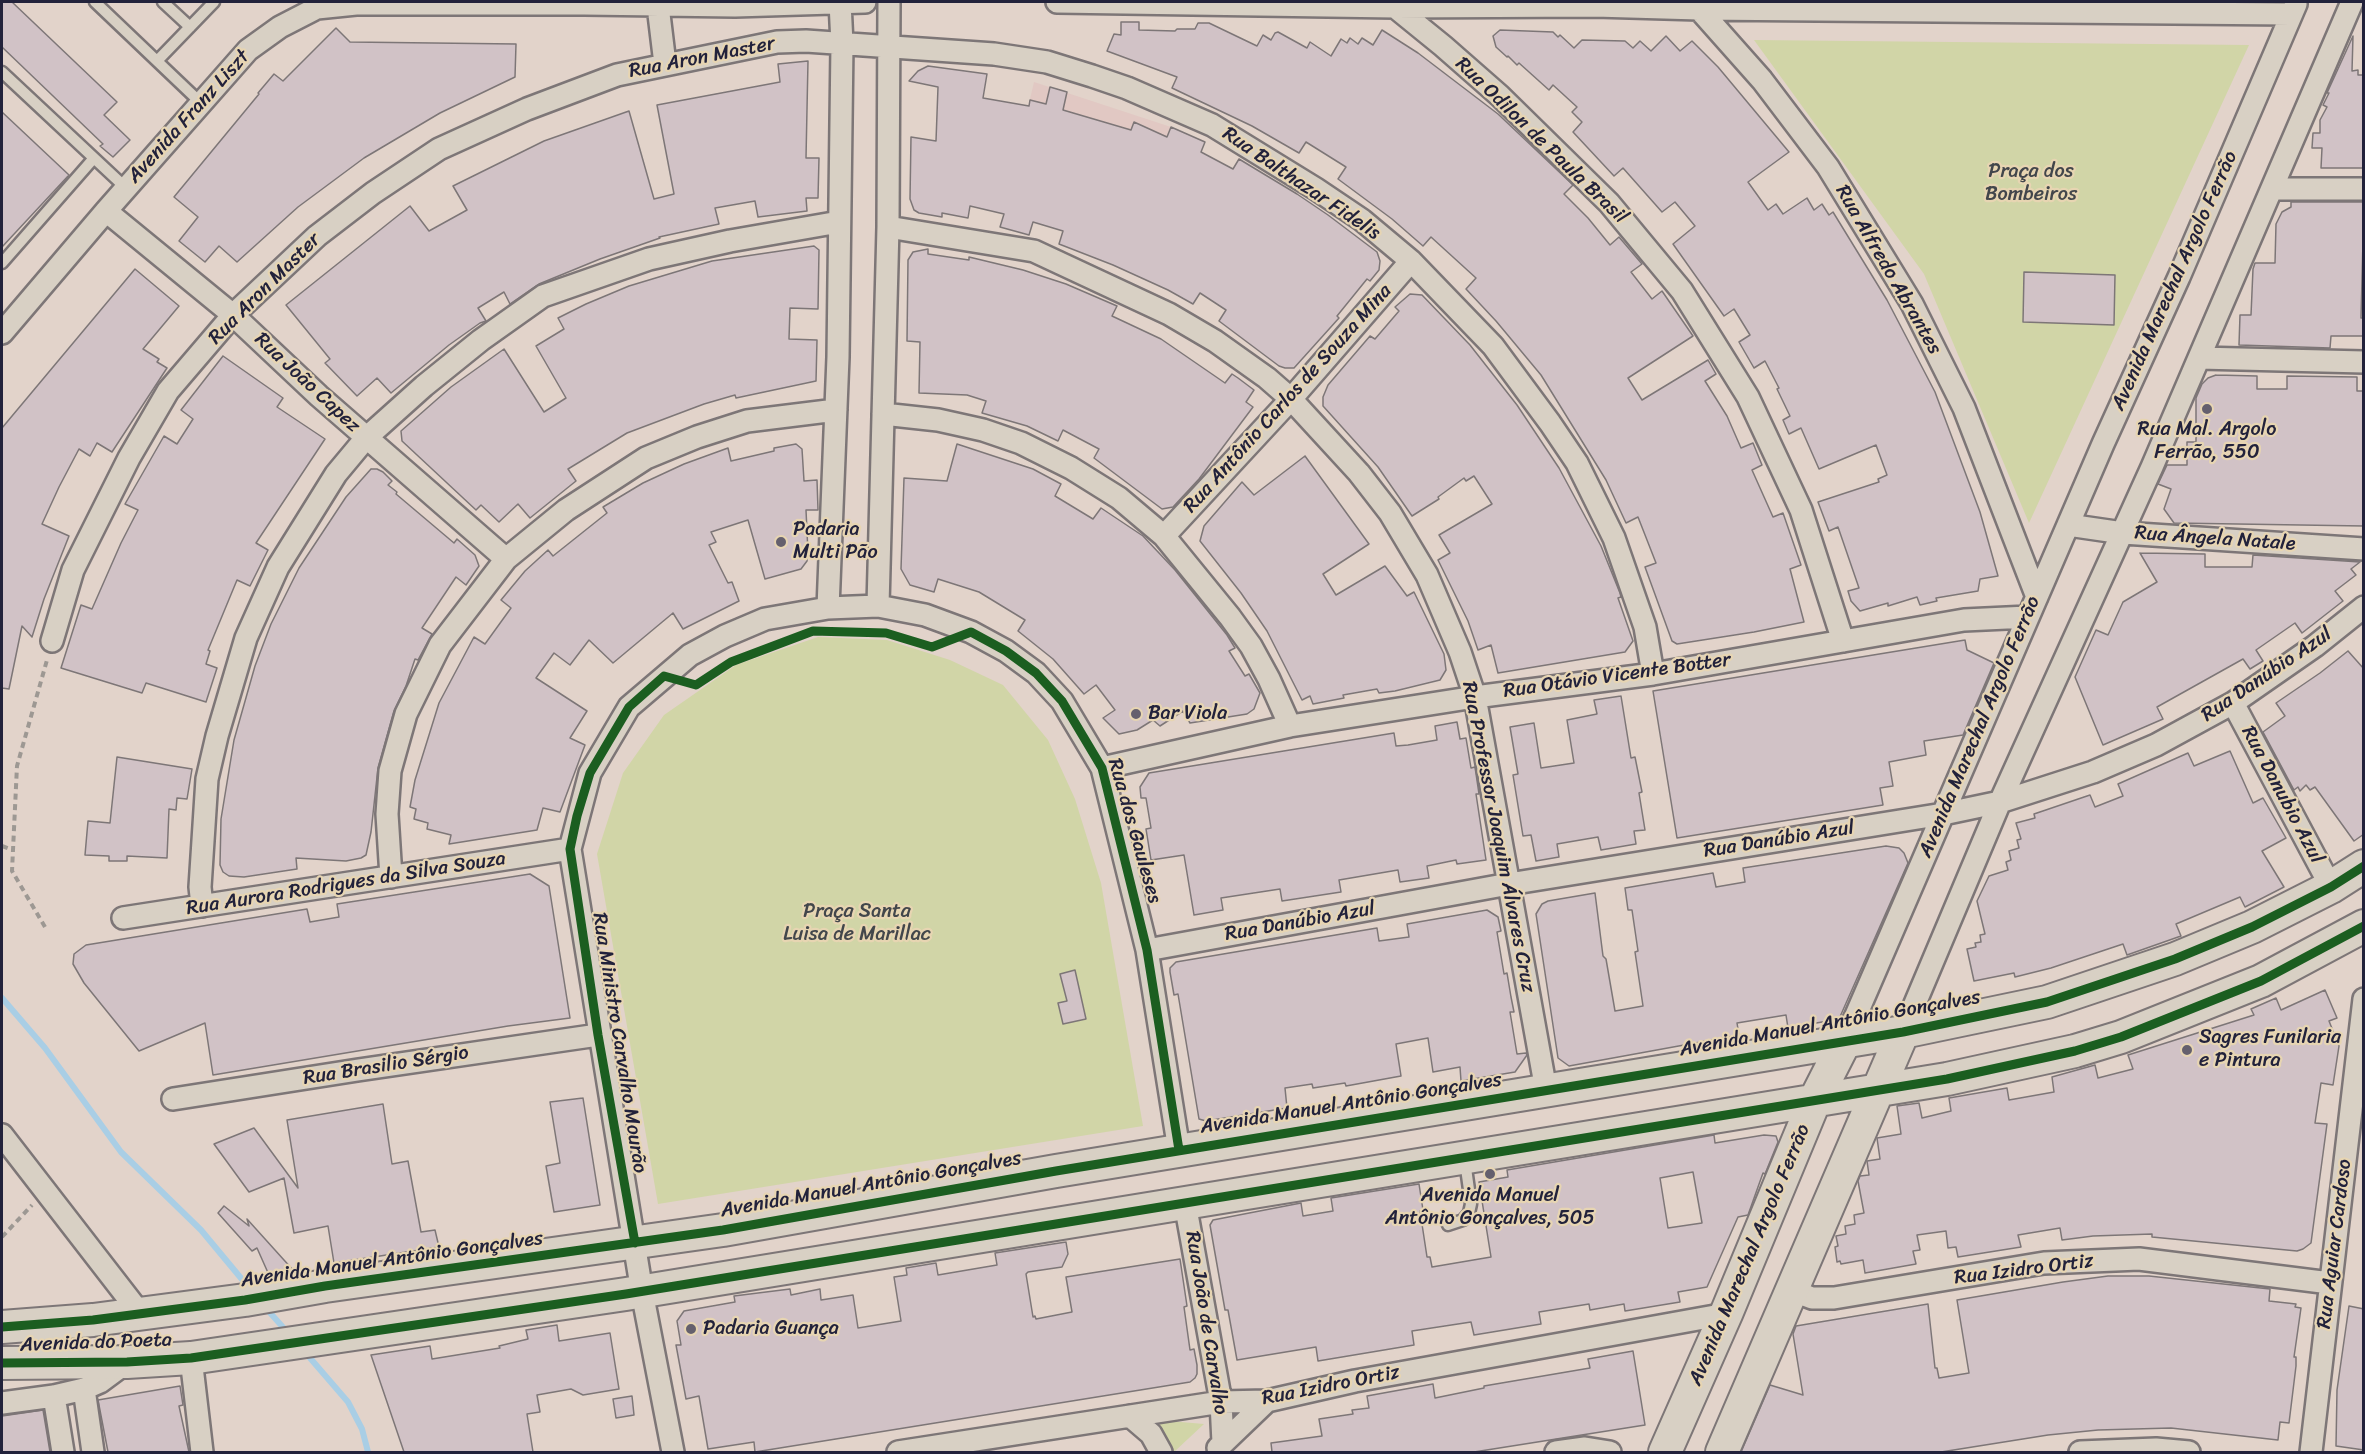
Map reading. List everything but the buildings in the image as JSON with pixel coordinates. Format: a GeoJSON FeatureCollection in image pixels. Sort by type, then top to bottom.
{"type":"FeatureCollection","features":[{"type":"Feature","properties":{"kind":"main road","name":"Avenida Manuel Antônio Gonçalves"},"geometry":{"type":"LineString","coordinates":[[139,1312],[245,1300],[325,1286],[723,1230],[1179,1150],[1903,1032],[2047,1002],[2175,959],[2252,927],[2364,866]]}},
{"type":"Feature","properties":{"kind":"main road"},"geometry":{"type":"LineString","coordinates":[[191,1358],[642,1292],[1947,1079],[2075,1051],[2121,1037],[2261,981],[2364,926]]}},
{"type":"Feature","properties":{"kind":"main road"},"geometry":{"type":"LineString","coordinates":[[1722,1452],[1903,1032]]}},
{"type":"Feature","properties":{"kind":"main road","name":"Avenida Marechal Argolo Ferrão"},"geometry":{"type":"LineString","coordinates":[[1665,1452],[1726,1314],[1814,1102],[1844,1043]]}},
{"type":"Feature","properties":{"kind":"main road"},"geometry":{"type":"LineString","coordinates":[[373,1279],[382,1329]]}},
{"type":"Feature","properties":{"kind":"main road","name":"Avenida do Poeta"},"geometry":{"type":"LineString","coordinates":[[2,1327],[93,1320],[139,1312]]}},
{"type":"Feature","properties":{"kind":"main road","name":"Avenida do Poeta"},"geometry":{"type":"LineString","coordinates":[[2,1363],[127,1362],[191,1358]]}},
{"type":"Feature","properties":{"kind":"street"},"geometry":{"type":"LineString","coordinates":[[828,608],[836,410],[842,44],[840,2]]}},
{"type":"Feature","properties":{"kind":"street","name":"Avenida Franz Liszt"},"geometry":{"type":"LineString","coordinates":[[2,333],[105,211],[248,50],[280,27],[317,8],[356,4],[658,6],[865,2]]}},
{"type":"Feature","properties":{"kind":"street"},"geometry":{"type":"LineString","coordinates":[[878,606],[888,227],[889,2]]}},
{"type":"Feature","properties":{"kind":"street"},"geometry":{"type":"LineString","coordinates":[[1057,2],[1395,7],[1594,4],[1699,9],[2294,8]]}},
{"type":"Feature","properties":{"kind":"street"},"geometry":{"type":"LineString","coordinates":[[1903,1032],[2001,802],[2123,533],[2352,2]]}},
{"type":"Feature","properties":{"kind":"street"},"geometry":{"type":"LineString","coordinates":[[658,6],[665,64]]}},
{"type":"Feature","properties":{"kind":"street","name":"Rua Odilon de Paula Brasil"},"geometry":{"type":"LineString","coordinates":[[1395,7],[1500,96],[1609,203],[1682,291],[1748,397],[1801,510],[1843,641]]}},
{"type":"Feature","properties":{"kind":"street","name":"Avenida Marechal Argolo Ferrão"},"geometry":{"type":"LineString","coordinates":[[1844,1043],[2068,525],[2184,266],[2294,8]]}},
{"type":"Feature","properties":{"kind":"street","name":"Rua Alfredo Abrantes"},"geometry":{"type":"LineString","coordinates":[[1699,9],[1762,80],[1828,167],[1912,303],[1964,408],[2037,597]]}},
{"type":"Feature","properties":{"kind":"street","name":"Rua Aron Master"},"geometry":{"type":"LineString","coordinates":[[52,642],[73,570],[129,458],[168,391],[232,315],[317,236],[373,193],[439,149],[527,109],[617,75],[777,42],[806,41],[890,48]]}},
{"type":"Feature","properties":{"kind":"street","name":"Rua Balthazar Fidelis"},"geometry":{"type":"LineString","coordinates":[[890,48],[994,54],[1047,62],[1127,88],[1212,125],[1255,150],[1362,220],[1411,261],[1493,346],[1577,463],[1614,538],[1645,627],[1653,674]]}},
{"type":"Feature","properties":{"kind":"street"},"geometry":{"type":"LineString","coordinates":[[2272,189],[2364,189]]}},
{"type":"Feature","properties":{"kind":"street","name":"Rua João Capez"},"geometry":{"type":"LineString","coordinates":[[105,211],[232,315],[366,438],[506,559]]}},
{"type":"Feature","properties":{"kind":"street"},"geometry":{"type":"LineString","coordinates":[[202,906],[200,887],[207,779],[217,736],[246,638],[278,567],[336,474],[366,438],[424,386],[481,340],[543,296],[649,259],[730,241],[839,222]]}},
{"type":"Feature","properties":{"kind":"street","name":"Rua Professor Joaquim Álvares Cruz"},"geometry":{"type":"LineString","coordinates":[[888,227],[1034,251],[1168,314],[1215,341],[1267,378],[1291,399],[1359,473],[1390,513],[1427,575],[1460,652],[1475,697],[1546,1090]]}},
{"type":"Feature","properties":{"kind":"street","name":"Rua Antônio Carlos de Souza Mina"},"geometry":{"type":"LineString","coordinates":[[1164,536],[1291,399],[1411,261]]}},
{"type":"Feature","properties":{"kind":"street"},"geometry":{"type":"LineString","coordinates":[[2199,358],[2364,362]]}},
{"type":"Feature","properties":{"kind":"street"},"geometry":{"type":"LineString","coordinates":[[391,877],[387,814],[390,771],[406,714],[440,645],[506,559],[566,510],[646,458],[697,437],[747,421],[836,410]]}},
{"type":"Feature","properties":{"kind":"street"},"geometry":{"type":"LineString","coordinates":[[883,414],[938,420],[983,430],[1021,443],[1071,468],[1119,498],[1164,536],[1210,590],[1251,646],[1290,726]]}},
{"type":"Feature","properties":{"kind":"street","name":"Rua Ângela Natale"},"geometry":{"type":"LineString","coordinates":[[2068,525],[2123,533],[2364,549]]}},
{"type":"Feature","properties":{"kind":"street","name":"Rua dos Gauleses"},"geometry":{"type":"LineString","coordinates":[[570,849],[590,773],[629,707],[690,655],[725,636],[765,620],[828,608],[878,606],[925,615],[971,632],[1006,651],[1036,673],[1062,701],[1102,768],[1147,950]]}},
{"type":"Feature","properties":{"kind":"street","name":"Rua Danúbio Azul"},"geometry":{"type":"LineString","coordinates":[[1147,950],[1509,884],[1943,814],[2001,802],[2093,772],[2156,745],[2233,703],[2315,646],[2364,607]]}},
{"type":"Feature","properties":{"kind":"street","name":"Rua Otávio Vicente Botter"},"geometry":{"type":"LineString","coordinates":[[1102,768],[1290,726],[1475,697],[1653,674],[1964,620],[2028,617]]}},
{"type":"Feature","properties":{"kind":"street","name":"Rua Danubio Azul"},"geometry":{"type":"LineString","coordinates":[[2233,703],[2331,886]]}},
{"type":"Feature","properties":{"kind":"street","name":"Rua Aurora Rodrigues da Silva Souza"},"geometry":{"type":"LineString","coordinates":[[123,918],[570,849]]}},
{"type":"Feature","properties":{"kind":"street","name":"Rua Ministro Carvalho Mourão"},"geometry":{"type":"LineString","coordinates":[[570,849],[598,1035],[642,1292],[673,1452]]}},
{"type":"Feature","properties":{"kind":"street"},"geometry":{"type":"LineString","coordinates":[[1147,950],[1179,1150]]}},
{"type":"Feature","properties":{"kind":"street","name":"Rua Aguiar Cardoso"},"geometry":{"type":"LineString","coordinates":[[2311,1452],[2364,999]]}},
{"type":"Feature","properties":{"kind":"street","name":"Rua Brasilio Sérgio"},"geometry":{"type":"LineString","coordinates":[[173,1099],[380,1066],[598,1035]]}},
{"type":"Feature","properties":{"kind":"street"},"geometry":{"type":"LineString","coordinates":[[2,1135],[139,1312]]}},
{"type":"Feature","properties":{"kind":"street","name":"Rua João de Carvalho"},"geometry":{"type":"LineString","coordinates":[[1185,1203],[1221,1402],[1218,1448]]}},
{"type":"Feature","properties":{"kind":"street","name":"Rua Izidro Ortiz"},"geometry":{"type":"LineString","coordinates":[[1791,1290],[1812,1298],[1834,1298],[2044,1263],[2139,1259],[2330,1283]]}},
{"type":"Feature","properties":{"kind":"street","name":"Rua Izidro Ortiz"},"geometry":{"type":"LineString","coordinates":[[898,1452],[1221,1402],[1267,1401],[1355,1381],[1726,1314]]}},
{"type":"Feature","properties":{"kind":"street"},"geometry":{"type":"LineString","coordinates":[[191,1358],[202,1452]]}},
{"type":"Feature","properties":{"kind":"street","name":"Avenida do Poeta"},"geometry":{"type":"LineString","coordinates":[[2,1403],[54,1396],[84,1389],[100,1382],[127,1362]]}},
{"type":"Feature","properties":{"kind":"street"},"geometry":{"type":"LineString","coordinates":[[84,1389],[93,1452]]}},
{"type":"Feature","properties":{"kind":"street"},"geometry":{"type":"LineString","coordinates":[[54,1396],[63,1452]]}},
{"type":"Feature","properties":{"kind":"street"},"geometry":{"type":"LineString","coordinates":[[1218,1448],[1267,1401]]}},
{"type":"Feature","properties":{"kind":"street"},"geometry":{"type":"LineString","coordinates":[[1130,1416],[1151,1434],[1161,1452]]}},
{"type":"Feature","properties":{"kind":"street"},"geometry":{"type":"LineString","coordinates":[[1556,1452],[1585,1448],[1610,1452]]}},
{"type":"Feature","properties":{"kind":"street"},"geometry":{"type":"LineString","coordinates":[[2080,1452],[2156,1449],[2189,1452]]}},
{"type":"Feature","properties":{"kind":"lane"},"geometry":{"type":"LineString","coordinates":[[95,2],[201,103]]}},
{"type":"Feature","properties":{"kind":"lane"},"geometry":{"type":"LineString","coordinates":[[163,2],[190,27]]}},
{"type":"Feature","properties":{"kind":"lane"},"geometry":{"type":"LineString","coordinates":[[157,61],[214,2]]}},
{"type":"Feature","properties":{"kind":"lane"},"geometry":{"type":"LineString","coordinates":[[2,72],[126,188]]}},
{"type":"Feature","properties":{"kind":"lane"},"geometry":{"type":"LineString","coordinates":[[2,263],[94,158]]}},
{"type":"Feature","properties":{"kind":"lane"},"geometry":{"type":"LineString","coordinates":[[1448,1225],[1463,1220],[1469,1214],[1471,1204],[1464,1158]]}},
{"type":"Feature","properties":{"kind":"path"},"geometry":{"type":"LineString","coordinates":[[45,927],[12,871],[17,766],[52,642]]}},
{"type":"Feature","properties":{"kind":"path"},"geometry":{"type":"LineString","coordinates":[[2,846],[13,850]]}},
{"type":"Feature","properties":{"kind":"path"},"geometry":{"type":"LineString","coordinates":[[2,1237],[47,1191]]}},
{"type":"Feature","properties":{"kind":"shaded area"},"geometry":{"type":"Polygon","coordinates":[[[1034,82],[1171,127],[1144,196],[1017,155],[1034,82]]]}},
{"type":"Feature","properties":{"kind":"green space","name":"Praça dos Bombeiros"},"geometry":{"type":"Polygon","coordinates":[[[1754,40],[2249,45],[2029,523],[1924,274],[1754,40]]]}},
{"type":"Feature","properties":{"kind":"green space","name":"Praça Santa Luisa de Marillac"},"geometry":{"type":"Polygon","coordinates":[[[818,637],[887,640],[950,660],[1003,685],[1048,740],[1075,799],[1101,883],[1143,1126],[658,1204],[597,854],[623,773],[664,715],[736,665],[818,637]]]}},
{"type":"Feature","properties":{"kind":"green space"},"geometry":{"type":"Polygon","coordinates":[[[1158,1420],[1204,1424],[1174,1452],[1165,1452],[1166,1443],[1158,1420]]]}},
{"type":"Feature","properties":{"kind":"waterway"},"geometry":{"type":"LineString","coordinates":[[2,998],[45,1048],[121,1152],[201,1230],[250,1289]]}},
{"type":"Feature","properties":{"kind":"waterway"},"geometry":{"type":"LineString","coordinates":[[264,1306],[289,1334]]}},
{"type":"Feature","properties":{"kind":"waterway"},"geometry":{"type":"LineString","coordinates":[[304,1351],[348,1402],[362,1429],[368,1452]]}},
{"type":"Feature","properties":{"kind":"cycle path"},"geometry":{"type":"LineString","coordinates":[[635,1243],[598,1035],[570,849],[577,816],[590,773],[629,707],[664,676],[696,685],[731,662],[813,631],[886,633],[932,647],[971,632],[1006,651],[1036,673],[1062,701],[1102,768],[1147,950],[1179,1150]]}},
{"type":"Feature","properties":{"kind":"cycle path"},"geometry":{"type":"LineString","coordinates":[[2,1327],[93,1320],[245,1300],[325,1286],[723,1230],[1056,1171],[1903,1032],[2047,1002],[2175,959],[2252,927],[2331,887],[2364,866]]}},
{"type":"Feature","properties":{"kind":"cycle path"},"geometry":{"type":"LineString","coordinates":[[2,1363],[127,1362],[191,1358],[626,1294],[1947,1079],[2075,1051],[2121,1037],[2261,981],[2364,926]]}},
{"type":"Feature","properties":{"kind":"place","name":"Rua Mal. Argolo Ferrão, 550"},"geometry":{"type":"Point","coordinates":[2207,409]}},
{"type":"Feature","properties":{"kind":"place","name":"Padaria Multi Pão"},"geometry":{"type":"Point","coordinates":[781,542]}},
{"type":"Feature","properties":{"kind":"place","name":"Bar Viola"},"geometry":{"type":"Point","coordinates":[1136,714]}},
{"type":"Feature","properties":{"kind":"place","name":"Sagres Funilaria e Pintura"},"geometry":{"type":"Point","coordinates":[2187,1050]}},
{"type":"Feature","properties":{"kind":"place","name":"Avenida Manuel Antônio Gonçalves, 505"},"geometry":{"type":"Point","coordinates":[1490,1174]}},
{"type":"Feature","properties":{"kind":"place","name":"Padaria Guança"},"geometry":{"type":"Point","coordinates":[691,1329]}}]}
